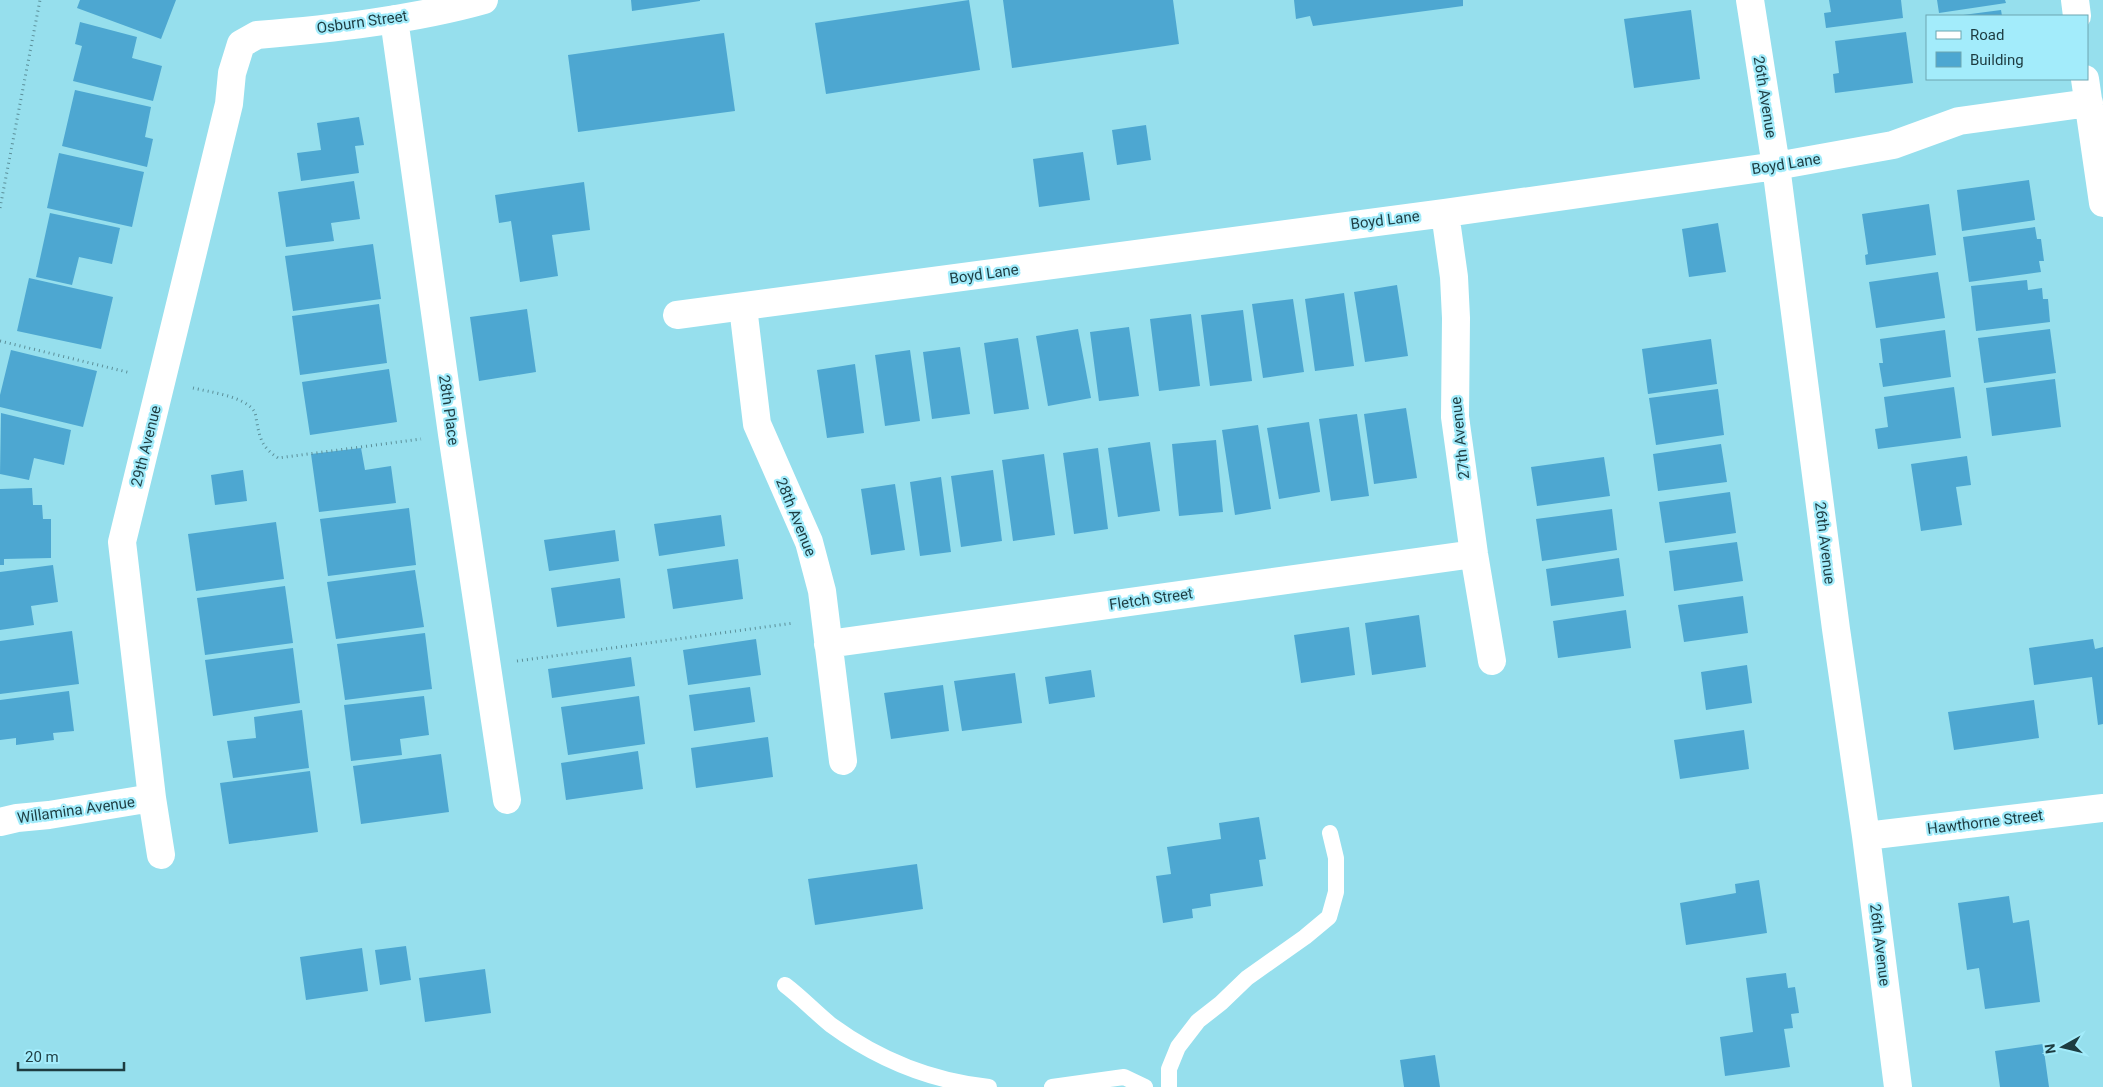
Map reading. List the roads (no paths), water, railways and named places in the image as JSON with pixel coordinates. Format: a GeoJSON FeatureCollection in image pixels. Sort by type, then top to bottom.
{"type":"FeatureCollection","features":[{"type":"Feature","properties":{"kind":"street","name":"Osburn Street"},"geometry":{"type":"LineString","coordinates":[[240,44],[257,36],[394,19],[458,8],[484,0]]}},
{"type":"Feature","properties":{"kind":"street","name":"26th Avenue"},"geometry":{"type":"LineString","coordinates":[[1750,0],[1776,166],[1898,1087]]}},
{"type":"Feature","properties":{"kind":"street"},"geometry":{"type":"LineString","coordinates":[[2075,0],[2077,15]]}},
{"type":"Feature","properties":{"kind":"street","name":"28th Place"},"geometry":{"type":"LineString","coordinates":[[394,19],[452,434],[507,800]]}},
{"type":"Feature","properties":{"kind":"street","name":"29th Avenue"},"geometry":{"type":"LineString","coordinates":[[161,855],[152,798],[122,542],[229,104],[232,73],[240,44]]}},
{"type":"Feature","properties":{"kind":"street","name":"Boyd Lane"},"geometry":{"type":"LineString","coordinates":[[677,315],[1445,213],[1776,166],[1893,145],[1959,121],[2087,91]]}},
{"type":"Feature","properties":{"kind":"street"},"geometry":{"type":"LineString","coordinates":[[2087,91],[2103,203]]}},
{"type":"Feature","properties":{"kind":"street","name":"27th Avenue"},"geometry":{"type":"LineString","coordinates":[[1445,213],[1454,277],[1456,318],[1455,417],[1474,554],[1492,661]]}},
{"type":"Feature","properties":{"kind":"street","name":"28th Avenue"},"geometry":{"type":"LineString","coordinates":[[743,307],[757,424],[809,542],[822,591],[843,761]]}},
{"type":"Feature","properties":{"kind":"street","name":"Fletch Street"},"geometry":{"type":"LineString","coordinates":[[827,631],[1474,554]]}},
{"type":"Feature","properties":{"kind":"street","name":"Willamina Avenue"},"geometry":{"type":"LineString","coordinates":[[0,822],[152,798]]}},
{"type":"Feature","properties":{"kind":"street","name":"Hawthorne Street"},"geometry":{"type":"LineString","coordinates":[[1866,836],[2103,808]]}},
{"type":"Feature","properties":{"kind":"lane"},"geometry":{"type":"LineString","coordinates":[[1169,1087],[1169,1068],[1178,1047],[1198,1021],[1248,978],[1305,937],[1328,917],[1336,892],[1336,858],[1330,833]]}},
{"type":"Feature","properties":{"kind":"lane"},"geometry":{"type":"LineString","coordinates":[[784,985],[806,1001],[830,1024],[857,1042],[898,1063],[935,1078],[959,1084],[989,1087]]}},
{"type":"Feature","properties":{"kind":"lane"},"geometry":{"type":"LineString","coordinates":[[1052,1087],[1124,1077],[1145,1087]]}}]}
